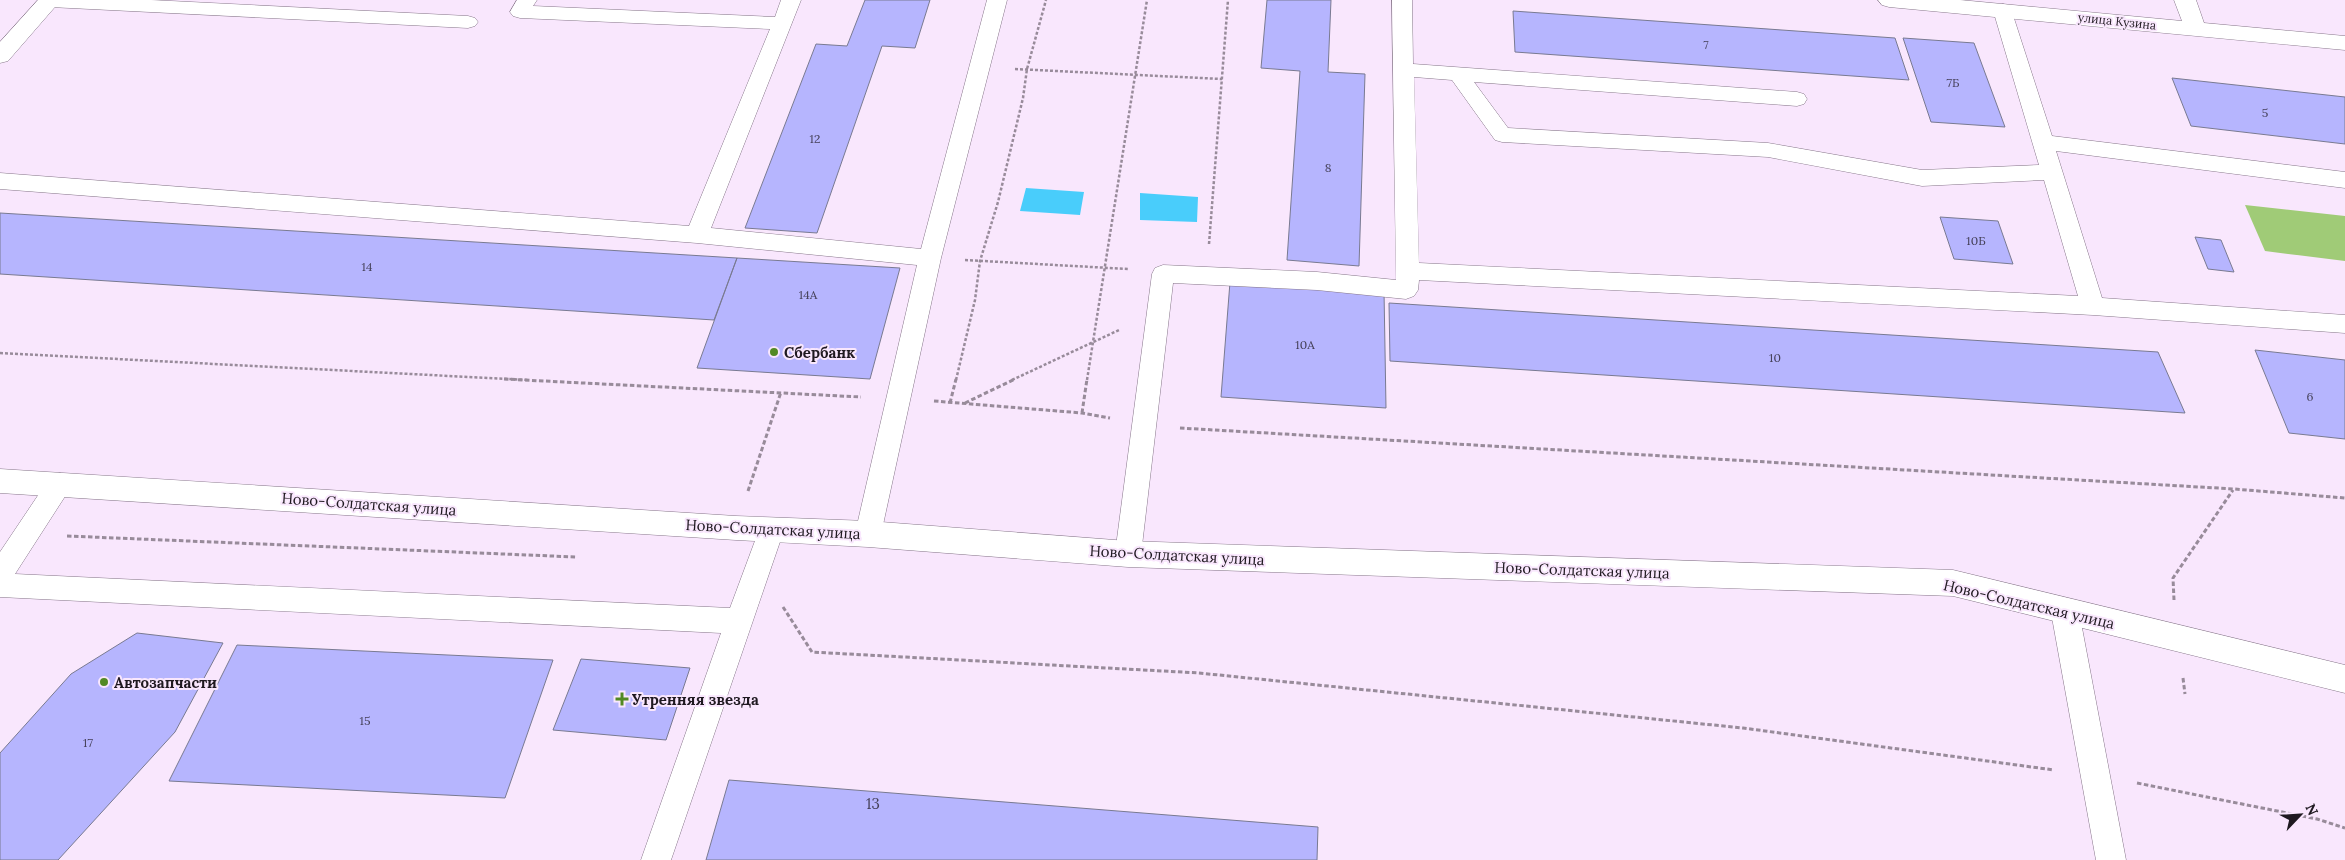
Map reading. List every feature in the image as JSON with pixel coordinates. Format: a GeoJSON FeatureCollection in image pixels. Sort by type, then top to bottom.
{"type":"FeatureCollection","features":[{"type":"Feature","properties":{"kind":"main road"},"geometry":{"type":"LineString","coordinates":[[0,56],[50,0]]}},
{"type":"Feature","properties":{"kind":"main road","name":"улица Кузина"},"geometry":{"type":"LineString","coordinates":[[1889,0],[2345,42]]}},
{"type":"Feature","properties":{"kind":"main road"},"geometry":{"type":"LineString","coordinates":[[2186,0],[2196,28]]}},
{"type":"Feature","properties":{"kind":"main road","name":"Ново-Солдатская улица"},"geometry":{"type":"LineString","coordinates":[[0,481],[736,528],[868,534],[1128,554],[1953,583],[2345,679]]}},
{"type":"Feature","properties":{"kind":"lane"},"geometry":{"type":"LineString","coordinates":[[50,0],[468,22]]}},
{"type":"Feature","properties":{"kind":"lane"},"geometry":{"type":"LineString","coordinates":[[527,0],[520,12],[781,23]]}},
{"type":"Feature","properties":{"kind":"lane"},"geometry":{"type":"LineString","coordinates":[[697,235],[791,0]]}},
{"type":"Feature","properties":{"kind":"lane"},"geometry":{"type":"LineString","coordinates":[[868,534],[930,258],[997,0]]}},
{"type":"Feature","properties":{"kind":"lane"},"geometry":{"type":"LineString","coordinates":[[1128,554],[1163,274],[1317,280],[1406,290],[1408,271],[1402,0]]}},
{"type":"Feature","properties":{"kind":"lane"},"geometry":{"type":"LineString","coordinates":[[2003,10],[2093,306]]}},
{"type":"Feature","properties":{"kind":"lane"},"geometry":{"type":"LineString","coordinates":[[1403,70],[1797,99]]}},
{"type":"Feature","properties":{"kind":"lane"},"geometry":{"type":"LineString","coordinates":[[1458,74],[1502,135],[1768,150],[1922,178],[2052,172]]}},
{"type":"Feature","properties":{"kind":"lane"},"geometry":{"type":"LineString","coordinates":[[2043,142],[2345,180]]}},
{"type":"Feature","properties":{"kind":"lane"},"geometry":{"type":"LineString","coordinates":[[0,181],[697,235],[930,258]]}},
{"type":"Feature","properties":{"kind":"lane"},"geometry":{"type":"LineString","coordinates":[[1408,271],[2093,306],[2345,324]]}},
{"type":"Feature","properties":{"kind":"lane"},"geometry":{"type":"LineString","coordinates":[[0,574],[60,484]]}},
{"type":"Feature","properties":{"kind":"lane"},"geometry":{"type":"LineString","coordinates":[[656,860],[771,530]]}},
{"type":"Feature","properties":{"kind":"lane"},"geometry":{"type":"LineString","coordinates":[[0,585],[739,621]]}},
{"type":"Feature","properties":{"kind":"lane"},"geometry":{"type":"LineString","coordinates":[[2066,612],[2112,860]]}},
{"type":"Feature","properties":{"kind":"path"},"geometry":{"type":"LineString","coordinates":[[950,403],[975,300],[980,261],[998,202],[1023,98],[1027,69],[1046,0]]}},
{"type":"Feature","properties":{"kind":"path"},"geometry":{"type":"LineString","coordinates":[[1082,413],[1103,268],[1147,0]]}},
{"type":"Feature","properties":{"kind":"path"},"geometry":{"type":"LineString","coordinates":[[1209,245],[1228,0]]}},
{"type":"Feature","properties":{"kind":"path"},"geometry":{"type":"LineString","coordinates":[[980,67],[1222,79]]}},
{"type":"Feature","properties":{"kind":"path"},"geometry":{"type":"LineString","coordinates":[[930,258],[1131,270]]}},
{"type":"Feature","properties":{"kind":"path"},"geometry":{"type":"LineString","coordinates":[[964,404],[1094,340],[1158,317]]}},
{"type":"Feature","properties":{"kind":"path"},"geometry":{"type":"LineString","coordinates":[[0,353],[898,399],[1082,413],[1144,426],[2234,489],[2345,498]]}},
{"type":"Feature","properties":{"kind":"path"},"geometry":{"type":"LineString","coordinates":[[736,528],[781,392]]}},
{"type":"Feature","properties":{"kind":"path"},"geometry":{"type":"LineString","coordinates":[[2185,694],[2177,639],[2173,578],[2234,489]]}},
{"type":"Feature","properties":{"kind":"path"},"geometry":{"type":"LineString","coordinates":[[27,534],[584,557]]}},
{"type":"Feature","properties":{"kind":"path"},"geometry":{"type":"LineString","coordinates":[[758,569],[812,652],[1199,674],[1743,728],[2096,775],[2317,819],[2345,828]]}},
{"type":"Feature","properties":{"kind":"green space"},"geometry":{"type":"Polygon","coordinates":[[[2245,205],[2345,216],[2345,261],[2265,251],[2245,205]]]}},
{"type":"Feature","properties":{"kind":"water"},"geometry":{"type":"Polygon","coordinates":[[[1026,188],[1084,192],[1080,215],[1020,211],[1026,188]]]}},
{"type":"Feature","properties":{"kind":"water"},"geometry":{"type":"Polygon","coordinates":[[[1140,193],[1198,197],[1197,222],[1140,220],[1140,193]]]}},
{"type":"Feature","properties":{"kind":"building"},"geometry":{"type":"Polygon","coordinates":[[[865,0],[930,0],[915,48],[882,46],[817,233],[745,228],[816,44],[847,46],[865,0]]]}},
{"type":"Feature","properties":{"kind":"building"},"geometry":{"type":"Polygon","coordinates":[[[1267,0],[1331,0],[1328,72],[1365,74],[1359,266],[1287,260],[1300,71],[1261,68],[1267,0]]]}},
{"type":"Feature","properties":{"kind":"building"},"geometry":{"type":"Polygon","coordinates":[[[1513,11],[1895,38],[1909,80],[1515,52],[1513,11]]]}},
{"type":"Feature","properties":{"kind":"building"},"geometry":{"type":"Polygon","coordinates":[[[1903,38],[1974,43],[2005,127],[1931,122],[1903,38]]]}},
{"type":"Feature","properties":{"kind":"building"},"geometry":{"type":"Polygon","coordinates":[[[2172,78],[2345,97],[2345,144],[2191,126],[2172,78]]]}},
{"type":"Feature","properties":{"kind":"building"},"geometry":{"type":"Polygon","coordinates":[[[0,213],[737,258],[714,320],[0,274],[0,213]]]}},
{"type":"Feature","properties":{"kind":"building"},"geometry":{"type":"Polygon","coordinates":[[[1940,217],[1998,221],[2013,264],[1954,259],[1940,217]]]}},
{"type":"Feature","properties":{"kind":"building"},"geometry":{"type":"Polygon","coordinates":[[[2195,237],[2221,240],[2234,272],[2208,269],[2195,237]]]}},
{"type":"Feature","properties":{"kind":"building"},"geometry":{"type":"Polygon","coordinates":[[[737,258],[900,268],[870,379],[697,368],[737,258]]]}},
{"type":"Feature","properties":{"kind":"building"},"geometry":{"type":"Polygon","coordinates":[[[1230,282],[1384,291],[1386,408],[1221,397],[1230,282]]]}},
{"type":"Feature","properties":{"kind":"building"},"geometry":{"type":"Polygon","coordinates":[[[1389,303],[2158,352],[2185,413],[1390,361],[1389,303]]]}},
{"type":"Feature","properties":{"kind":"building"},"geometry":{"type":"Polygon","coordinates":[[[2255,350],[2345,360],[2345,439],[2289,433],[2255,350]]]}},
{"type":"Feature","properties":{"kind":"building"},"geometry":{"type":"Polygon","coordinates":[[[137,633],[223,643],[175,732],[58,860],[0,860],[0,753],[71,674],[137,633]]]}},
{"type":"Feature","properties":{"kind":"building"},"geometry":{"type":"Polygon","coordinates":[[[237,645],[553,660],[505,798],[169,781],[237,645]]]}},
{"type":"Feature","properties":{"kind":"building","name":"Утренняя звезда"},"geometry":{"type":"Polygon","coordinates":[[[581,659],[690,668],[666,740],[553,730],[581,659]]]}},
{"type":"Feature","properties":{"kind":"building"},"geometry":{"type":"Polygon","coordinates":[[[729,780],[1318,827],[1317,860],[706,860],[729,780]]]}},
{"type":"Feature","properties":{"kind":"place","name":"Сбербанк"},"geometry":{"type":"Point","coordinates":[774,352]}},
{"type":"Feature","properties":{"kind":"place","name":"Автозапчасти"},"geometry":{"type":"Point","coordinates":[104,682]}},
{"type":"Feature","properties":{"kind":"place","name":"Утренняя звезда"},"geometry":{"type":"Point","coordinates":[622,699]}}]}
